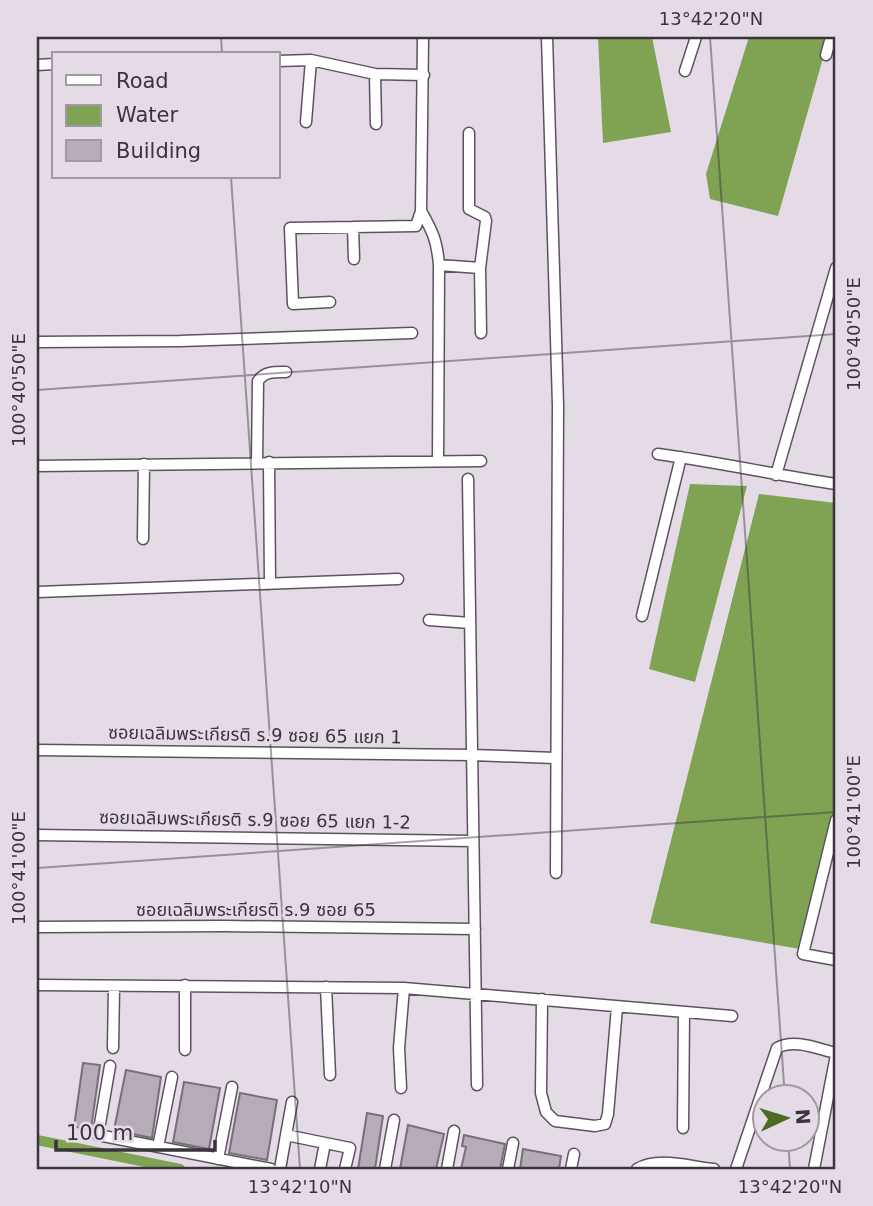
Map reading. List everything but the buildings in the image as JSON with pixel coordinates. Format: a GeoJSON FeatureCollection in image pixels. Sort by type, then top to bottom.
{"type":"FeatureCollection","features":[{"type":"Feature","properties":{"kind":"street"},"geometry":{"type":"LineString","coordinates":[[330,302],[293,304],[290,228],[416,226],[421,211],[423,37]]}},
{"type":"Feature","properties":{"kind":"street"},"geometry":{"type":"LineString","coordinates":[[547,37],[558,405],[556,873]]}},
{"type":"Feature","properties":{"kind":"street"},"geometry":{"type":"LineString","coordinates":[[685,71],[696,37]]}},
{"type":"Feature","properties":{"kind":"street"},"geometry":{"type":"LineString","coordinates":[[826,55],[831,37]]}},
{"type":"Feature","properties":{"kind":"street"},"geometry":{"type":"LineString","coordinates":[[280,61],[311,60],[375,74],[424,75]]}},
{"type":"Feature","properties":{"kind":"street"},"geometry":{"type":"LineString","coordinates":[[306,122],[311,60]]}},
{"type":"Feature","properties":{"kind":"street"},"geometry":{"type":"LineString","coordinates":[[375,74],[376,124]]}},
{"type":"Feature","properties":{"kind":"street"},"geometry":{"type":"LineString","coordinates":[[469,133],[469,209],[485,217],[486,221],[480,268],[481,333]]}},
{"type":"Feature","properties":{"kind":"street"},"geometry":{"type":"LineString","coordinates":[[421,211],[437,243],[439,265],[438,461]]}},
{"type":"Feature","properties":{"kind":"street"},"geometry":{"type":"LineString","coordinates":[[353,227],[354,259]]}},
{"type":"Feature","properties":{"kind":"street"},"geometry":{"type":"LineString","coordinates":[[439,265],[480,268]]}},
{"type":"Feature","properties":{"kind":"street"},"geometry":{"type":"LineString","coordinates":[[776,475],[836,268]]}},
{"type":"Feature","properties":{"kind":"street"},"geometry":{"type":"LineString","coordinates":[[37,342],[180,341],[412,333]]}},
{"type":"Feature","properties":{"kind":"street"},"geometry":{"type":"LineString","coordinates":[[257,463],[258,381],[269,372],[286,372]]}},
{"type":"Feature","properties":{"kind":"street"},"geometry":{"type":"LineString","coordinates":[[658,454],[836,484]]}},
{"type":"Feature","properties":{"kind":"street"},"geometry":{"type":"LineString","coordinates":[[642,616],[681,457]]}},
{"type":"Feature","properties":{"kind":"street"},"geometry":{"type":"LineString","coordinates":[[37,466],[481,461]]}},
{"type":"Feature","properties":{"kind":"street"},"geometry":{"type":"LineString","coordinates":[[269,462],[270,584]]}},
{"type":"Feature","properties":{"kind":"street"},"geometry":{"type":"LineString","coordinates":[[143,539],[144,464]]}},
{"type":"Feature","properties":{"kind":"street"},"geometry":{"type":"LineString","coordinates":[[468,480],[477,1085]]}},
{"type":"Feature","properties":{"kind":"street"},"geometry":{"type":"LineString","coordinates":[[37,592],[398,579]]}},
{"type":"Feature","properties":{"kind":"street"},"geometry":{"type":"LineString","coordinates":[[429,620],[470,623]]}},
{"type":"Feature","properties":{"kind":"street","name":"ซอยเฉลิมพระเกียรติ ร.9 ซอย 65 แยก 1"},"geometry":{"type":"LineString","coordinates":[[37,750],[555,758]]}},
{"type":"Feature","properties":{"kind":"street"},"geometry":{"type":"LineString","coordinates":[[836,820],[803,954],[836,960]]}},
{"type":"Feature","properties":{"kind":"street","name":"ซอยเฉลิมพระเกียรติ ร.9 ซอย 65 แยก 1-2"},"geometry":{"type":"LineString","coordinates":[[37,835],[473,841]]}},
{"type":"Feature","properties":{"kind":"street","name":"ซอยเฉลิมพระเกียรติ ร.9 ซอย 65"},"geometry":{"type":"LineString","coordinates":[[37,927],[475,929]]}},
{"type":"Feature","properties":{"kind":"street"},"geometry":{"type":"LineString","coordinates":[[37,985],[404,988],[732,1016]]}},
{"type":"Feature","properties":{"kind":"street"},"geometry":{"type":"LineString","coordinates":[[185,985],[185,1050]]}},
{"type":"Feature","properties":{"kind":"street"},"geometry":{"type":"LineString","coordinates":[[113,1048],[114,987]]}},
{"type":"Feature","properties":{"kind":"street"},"geometry":{"type":"LineString","coordinates":[[326,987],[330,1075]]}},
{"type":"Feature","properties":{"kind":"street"},"geometry":{"type":"LineString","coordinates":[[401,1088],[399,1048],[404,988]]}},
{"type":"Feature","properties":{"kind":"street"},"geometry":{"type":"LineString","coordinates":[[542,999],[541,1093],[546,1112],[555,1121],[595,1126],[605,1124],[608,1114],[617,1007]]}},
{"type":"Feature","properties":{"kind":"street"},"geometry":{"type":"LineString","coordinates":[[682,1128],[684,1012]]}},
{"type":"Feature","properties":{"kind":"street"},"geometry":{"type":"LineString","coordinates":[[736,1169],[777,1048],[785,1043],[836,1054],[814,1169]]}},
{"type":"Feature","properties":{"kind":"street"},"geometry":{"type":"LineString","coordinates":[[110,1066],[98,1135],[271,1169]]}},
{"type":"Feature","properties":{"kind":"street"},"geometry":{"type":"LineString","coordinates":[[158,1147],[172,1077]]}},
{"type":"Feature","properties":{"kind":"street"},"geometry":{"type":"LineString","coordinates":[[218,1159],[232,1087]]}},
{"type":"Feature","properties":{"kind":"street"},"geometry":{"type":"LineString","coordinates":[[280,1169],[292,1102]]}},
{"type":"Feature","properties":{"kind":"street"},"geometry":{"type":"LineString","coordinates":[[385,1169],[394,1120]]}},
{"type":"Feature","properties":{"kind":"street"},"geometry":{"type":"LineString","coordinates":[[447,1169],[454,1131]]}},
{"type":"Feature","properties":{"kind":"street"},"geometry":{"type":"LineString","coordinates":[[286,1135],[350,1148],[345,1169]]}},
{"type":"Feature","properties":{"kind":"street"},"geometry":{"type":"LineString","coordinates":[[320,1169],[325,1143]]}},
{"type":"Feature","properties":{"kind":"street"},"geometry":{"type":"LineString","coordinates":[[508,1169],[513,1143]]}},
{"type":"Feature","properties":{"kind":"street"},"geometry":{"type":"LineString","coordinates":[[571,1169],[574,1154]]}},
{"type":"Feature","properties":{"kind":"street"},"geometry":{"type":"LineString","coordinates":[[637,1169],[662,1163],[714,1169]]}},
{"type":"Feature","properties":{"kind":"water"},"geometry":{"type":"Polygon","coordinates":[[[598,37],[652,37],[671,132],[603,143],[598,37]]]}},
{"type":"Feature","properties":{"kind":"water"},"geometry":{"type":"Polygon","coordinates":[[[749,37],[829,37],[778,216],[710,199],[706,174],[749,37]]]}},
{"type":"Feature","properties":{"kind":"water"},"geometry":{"type":"Polygon","coordinates":[[[690,484],[747,486],[695,682],[649,669],[690,484]]]}},
{"type":"Feature","properties":{"kind":"water"},"geometry":{"type":"Polygon","coordinates":[[[759,494],[836,503],[836,805],[800,949],[650,923],[759,494]]]}},
{"type":"Feature","properties":{"kind":"waterway"},"geometry":{"type":"LineString","coordinates":[[37,1140],[180,1169]]}}]}
